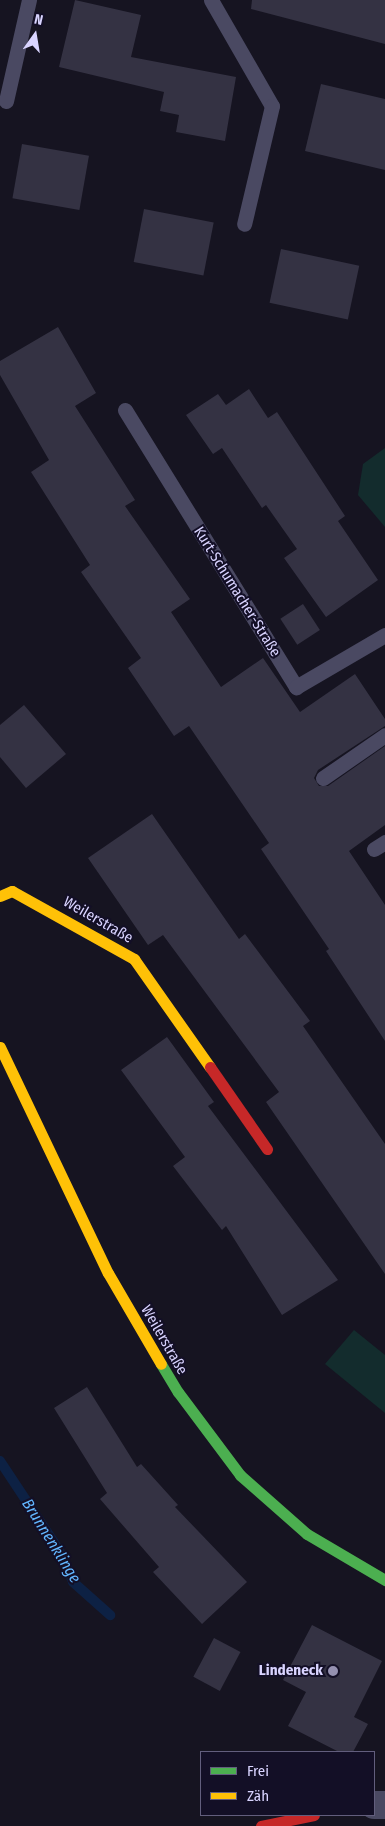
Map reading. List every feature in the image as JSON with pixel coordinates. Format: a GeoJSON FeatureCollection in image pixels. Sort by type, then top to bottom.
{"type":"FeatureCollection","features":[{"type":"Feature","properties":{"kind":"main road","name":"Weilerstraße"},"geometry":{"type":"LineString","coordinates":[[0,896],[12,890],[134,959],[267,1149]]}},
{"type":"Feature","properties":{"kind":"main road","name":"Weilerstraße"},"geometry":{"type":"LineString","coordinates":[[0,1047],[108,1273],[178,1392],[240,1475],[307,1534],[385,1580]]}},
{"type":"Feature","properties":{"kind":"main road"},"geometry":{"type":"LineString","coordinates":[[262,1826],[309,1816]]}},
{"type":"Feature","properties":{"kind":"lane"},"geometry":{"type":"LineString","coordinates":[[6,101],[29,0]]}},
{"type":"Feature","properties":{"kind":"lane"},"geometry":{"type":"LineString","coordinates":[[211,0],[272,106],[244,224]]}},
{"type":"Feature","properties":{"kind":"lane","name":"Kurt-Schumacher-Straße"},"geometry":{"type":"LineString","coordinates":[[125,410],[296,687],[385,635]]}},
{"type":"Feature","properties":{"kind":"lane"},"geometry":{"type":"LineString","coordinates":[[323,778],[385,735]]}},
{"type":"Feature","properties":{"kind":"green space"},"geometry":{"type":"Polygon","coordinates":[[[385,448],[385,527],[358,495],[363,464],[385,448]]]}},
{"type":"Feature","properties":{"kind":"green space"},"geometry":{"type":"Polygon","coordinates":[[[354,1330],[385,1355],[385,1413],[325,1364],[354,1330]]]}},
{"type":"Feature","properties":{"kind":"building"},"geometry":{"type":"Polygon","coordinates":[[[75,0],[141,15],[131,57],[236,77],[225,141],[176,132],[179,115],[160,111],[164,92],[59,67],[75,0]]]}},
{"type":"Feature","properties":{"kind":"building"},"geometry":{"type":"Polygon","coordinates":[[[252,0],[385,0],[385,44],[251,9],[252,0]]]}},
{"type":"Feature","properties":{"kind":"building"},"geometry":{"type":"Polygon","coordinates":[[[321,84],[385,99],[385,170],[305,151],[321,84]]]}},
{"type":"Feature","properties":{"kind":"building"},"geometry":{"type":"Polygon","coordinates":[[[22,144],[89,156],[79,210],[12,198],[22,144]]]}},
{"type":"Feature","properties":{"kind":"building"},"geometry":{"type":"Polygon","coordinates":[[[144,209],[214,223],[203,276],[134,262],[144,209]]]}},
{"type":"Feature","properties":{"kind":"building"},"geometry":{"type":"Polygon","coordinates":[[[281,249],[359,266],[348,319],[270,303],[281,249]]]}},
{"type":"Feature","properties":{"kind":"building"},"geometry":{"type":"Polygon","coordinates":[[[58,327],[96,393],[75,406],[135,500],[125,506],[190,599],[171,612],[221,687],[263,658],[300,712],[355,674],[385,719],[385,726],[318,770],[314,778],[319,786],[328,786],[385,746],[385,825],[349,851],[385,905],[385,1041],[326,951],[329,949],[261,849],[269,843],[189,726],[174,736],[128,668],[141,658],[81,572],[90,565],[31,472],[49,460],[0,375],[0,361],[58,327]]]}},
{"type":"Feature","properties":{"kind":"building"},"geometry":{"type":"Polygon","coordinates":[[[249,389],[268,418],[277,412],[345,516],[338,521],[378,580],[326,617],[284,558],[297,549],[266,505],[262,508],[222,448],[213,454],[186,415],[218,394],[226,405],[249,389]]]}},
{"type":"Feature","properties":{"kind":"building"},"geometry":{"type":"Polygon","coordinates":[[[303,604],[320,630],[297,645],[280,619],[303,604]]]}},
{"type":"Feature","properties":{"kind":"building"},"geometry":{"type":"Polygon","coordinates":[[[24,705],[66,754],[26,788],[0,757],[0,725],[24,705]]]}},
{"type":"Feature","properties":{"kind":"building"},"geometry":{"type":"Polygon","coordinates":[[[152,814],[239,939],[245,934],[310,1021],[303,1026],[385,1144],[385,1274],[266,1102],[279,1092],[163,935],[148,945],[88,858],[152,814]]]}},
{"type":"Feature","properties":{"kind":"building"},"geometry":{"type":"Polygon","coordinates":[[[167,1037],[214,1102],[208,1106],[338,1280],[282,1315],[226,1226],[222,1230],[173,1166],[185,1157],[121,1070],[167,1037]]]}},
{"type":"Feature","properties":{"kind":"building"},"geometry":{"type":"Polygon","coordinates":[[[87,1387],[137,1467],[141,1464],[178,1505],[175,1507],[247,1582],[202,1624],[153,1572],[159,1567],[100,1499],[107,1493],[54,1408],[87,1387]]]}},
{"type":"Feature","properties":{"kind":"building","name":"Lindeneck"},"geometry":{"type":"Polygon","coordinates":[[[312,1625],[382,1661],[354,1717],[368,1724],[354,1751],[337,1751],[288,1726],[306,1692],[283,1680],[312,1625]]]}},
{"type":"Feature","properties":{"kind":"building"},"geometry":{"type":"Polygon","coordinates":[[[214,1638],[240,1652],[220,1691],[193,1677],[214,1638]]]}},
{"type":"Feature","properties":{"kind":"waterway","name":"Brunnenklinge"},"geometry":{"type":"LineString","coordinates":[[0,1461],[59,1550],[73,1582],[110,1615]]}},
{"type":"Feature","properties":{"kind":"traffic: fast"},"geometry":{"type":"LineString","coordinates":[[161,1364],[178,1392],[240,1475],[307,1534],[385,1580]]}},
{"type":"Feature","properties":{"kind":"traffic: slow"},"geometry":{"type":"LineString","coordinates":[[0,896],[12,891],[134,959],[210,1067]]}},
{"type":"Feature","properties":{"kind":"traffic: slow"},"geometry":{"type":"LineString","coordinates":[[0,1047],[108,1273],[161,1364]]}},
{"type":"Feature","properties":{"kind":"traffic: jam"},"geometry":{"type":"LineString","coordinates":[[210,1067],[267,1149]]}},
{"type":"Feature","properties":{"kind":"traffic: jam"},"geometry":{"type":"LineString","coordinates":[[261,1826],[309,1816]]}},
{"type":"Feature","properties":{"kind":"place","name":"Lindeneck"},"geometry":{"type":"Point","coordinates":[333,1671]}}]}
